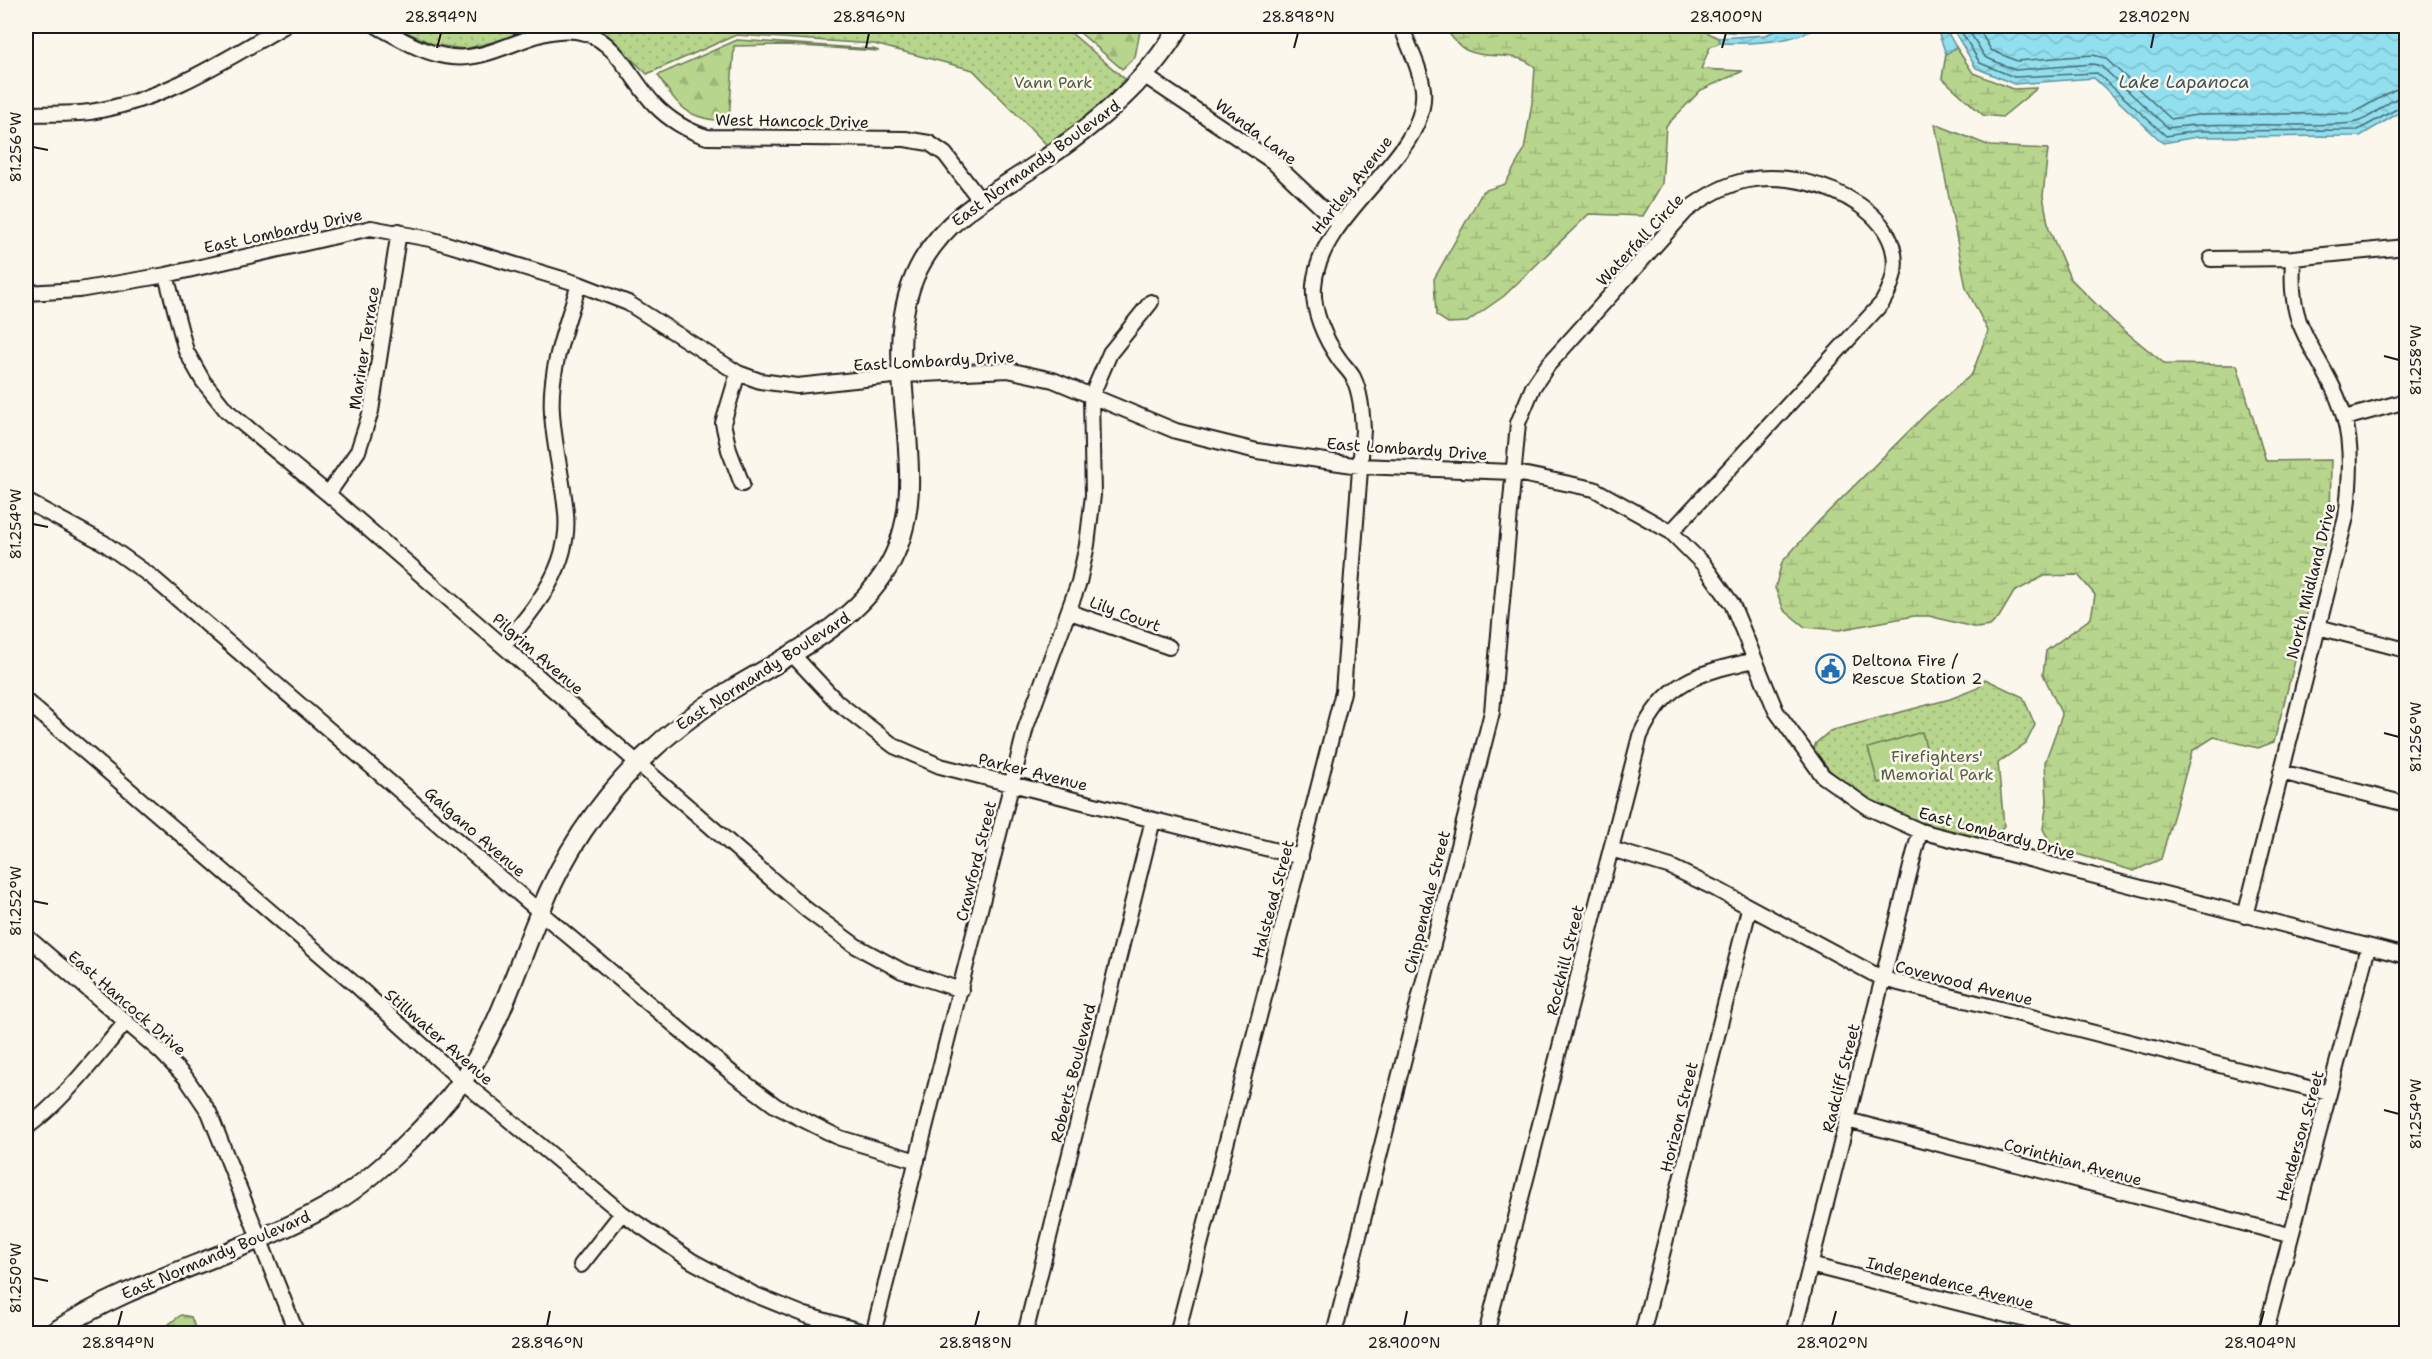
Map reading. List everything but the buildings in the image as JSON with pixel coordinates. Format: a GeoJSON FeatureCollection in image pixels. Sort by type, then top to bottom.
{"type":"FeatureCollection","features":[{"type":"Feature","properties":{"kind":"street"},"geometry":{"type":"LineString","coordinates":[[26,114],[88,112],[129,104],[193,80],[284,26]]}},
{"type":"Feature","properties":{"kind":"street","name":"West Hancock Drive"},"geometry":{"type":"LineString","coordinates":[[377,26],[422,50],[453,57],[474,56],[558,31],[586,33],[612,50],[654,105],[689,131],[707,137],[905,139],[929,143],[945,154],[980,200]]}},
{"type":"Feature","properties":{"kind":"street","name":"East Normandy Boulevard"},"geometry":{"type":"LineString","coordinates":[[51,1334],[118,1296],[260,1239],[331,1205],[371,1176],[432,1116],[462,1081],[489,1038],[555,877],[591,816],[676,726],[852,613],[878,582],[902,534],[908,488],[901,329],[914,278],[926,256],[956,217],[1035,166],[1119,102],[1145,76],[1180,26]]}},
{"type":"Feature","properties":{"kind":"street","name":"Hartley Avenue"},"geometry":{"type":"LineString","coordinates":[[1360,466],[1363,430],[1361,403],[1353,377],[1338,357],[1319,322],[1313,287],[1320,255],[1339,224],[1407,141],[1419,116],[1423,91],[1401,26]]}},
{"type":"Feature","properties":{"kind":"street","name":"Wanda Lane"},"geometry":{"type":"LineString","coordinates":[[1145,76],[1272,160],[1339,224]]}},
{"type":"Feature","properties":{"kind":"street","name":"Waterfall Circle"},"geometry":{"type":"LineString","coordinates":[[1512,472],[1518,423],[1533,387],[1548,365],[1686,211],[1705,197],[1747,180],[1778,178],[1826,188],[1845,196],[1883,224],[1891,239],[1895,270],[1888,293],[1671,532]]}},
{"type":"Feature","properties":{"kind":"street","name":"East Lombardy Drive"},"geometry":{"type":"LineString","coordinates":[[26,293],[80,290],[166,275],[346,231],[370,228],[399,231],[579,284],[628,303],[738,373],[760,381],[797,386],[903,375],[1008,370],[1053,380],[1176,431],[1257,451],[1360,466],[1512,472],[1594,489],[1671,532],[1704,565],[1732,604],[1776,711],[1823,776],[1867,807],[1920,831],[2406,956]]}},
{"type":"Feature","properties":{"kind":"street","name":"Mariner Terrace"},"geometry":{"type":"LineString","coordinates":[[328,494],[341,479],[358,451],[372,411],[399,231]]}},
{"type":"Feature","properties":{"kind":"street"},"geometry":{"type":"LineString","coordinates":[[2211,259],[2293,258],[2406,247]]}},
{"type":"Feature","properties":{"kind":"street","name":"North Midland Drive"},"geometry":{"type":"LineString","coordinates":[[2246,916],[2346,517],[2350,480],[2345,418],[2330,377],[2299,321],[2292,291],[2293,258]]}},
{"type":"Feature","properties":{"kind":"street","name":"Pilgrim Avenue"},"geometry":{"type":"LineString","coordinates":[[166,275],[186,351],[202,381],[226,410],[328,494],[807,910],[856,946],[902,971],[961,990]]}},
{"type":"Feature","properties":{"kind":"street"},"geometry":{"type":"LineString","coordinates":[[503,646],[540,601],[557,569],[564,543],[566,514],[552,413],[554,373],[579,284]]}},
{"type":"Feature","properties":{"kind":"street"},"geometry":{"type":"LineString","coordinates":[[1091,397],[1110,353],[1152,302]]}},
{"type":"Feature","properties":{"kind":"street"},"geometry":{"type":"LineString","coordinates":[[738,373],[723,423],[729,450],[742,484]]}},
{"type":"Feature","properties":{"kind":"street","name":"Crawford Street"},"geometry":{"type":"LineString","coordinates":[[871,1334],[961,990],[1026,727],[1042,678],[1070,612],[1087,545],[1093,495],[1091,397]]}},
{"type":"Feature","properties":{"kind":"street"},"geometry":{"type":"LineString","coordinates":[[2345,418],[2406,401]]}},
{"type":"Feature","properties":{"kind":"street","name":"Halstead Street"},"geometry":{"type":"LineString","coordinates":[[1178,1334],[1343,692],[1360,466]]}},
{"type":"Feature","properties":{"kind":"street","name":"Chippendale Street"},"geometry":{"type":"LineString","coordinates":[[1334,1334],[1492,712],[1512,472]]}},
{"type":"Feature","properties":{"kind":"street","name":"Galgano Avenue"},"geometry":{"type":"LineString","coordinates":[[26,501],[104,543],[152,577],[681,1032],[777,1106],[840,1138],[917,1161]]}},
{"type":"Feature","properties":{"kind":"street","name":"Lily Court"},"geometry":{"type":"LineString","coordinates":[[1070,612],[1169,647]]}},
{"type":"Feature","properties":{"kind":"street"},"geometry":{"type":"LineString","coordinates":[[2318,627],[2406,650]]}},
{"type":"Feature","properties":{"kind":"street","name":"Parker Avenue"},"geometry":{"type":"LineString","coordinates":[[791,653],[837,702],[894,746],[940,766],[1301,857]]}},
{"type":"Feature","properties":{"kind":"street","name":"Rockhill Street"},"geometry":{"type":"LineString","coordinates":[[1486,1334],[1640,736],[1651,713],[1663,698],[1680,684],[1755,660]]}},
{"type":"Feature","properties":{"kind":"street","name":"Stillwater Avenue"},"geometry":{"type":"LineString","coordinates":[[26,701],[357,986],[462,1081],[622,1214],[692,1261],[753,1294],[805,1315],[871,1334]]}},
{"type":"Feature","properties":{"kind":"street"},"geometry":{"type":"LineString","coordinates":[[2281,772],[2406,804]]}},
{"type":"Feature","properties":{"kind":"street","name":"Roberts Boulevard"},"geometry":{"type":"LineString","coordinates":[[1025,1334],[1153,820]]}},
{"type":"Feature","properties":{"kind":"street","name":"Radcliff Street"},"geometry":{"type":"LineString","coordinates":[[1793,1334],[1920,831]]}},
{"type":"Feature","properties":{"kind":"street","name":"Covewood Avenue"},"geometry":{"type":"LineString","coordinates":[[1611,849],[1671,867],[1883,979],[2330,1093]]}},
{"type":"Feature","properties":{"kind":"street","name":"Horizon Street"},"geometry":{"type":"LineString","coordinates":[[1642,1334],[1749,909]]}},
{"type":"Feature","properties":{"kind":"street","name":"East Hancock Drive"},"geometry":{"type":"LineString","coordinates":[[26,936],[161,1052],[186,1078],[208,1112],[297,1334]]}},
{"type":"Feature","properties":{"kind":"street","name":"Henderson Street"},"geometry":{"type":"LineString","coordinates":[[2265,1334],[2289,1235],[2330,1093],[2368,947]]}},
{"type":"Feature","properties":{"kind":"street"},"geometry":{"type":"LineString","coordinates":[[26,1128],[41,1117],[126,1023]]}},
{"type":"Feature","properties":{"kind":"street","name":"Corinthian Avenue"},"geometry":{"type":"LineString","coordinates":[[1847,1120],[2289,1235]]}},
{"type":"Feature","properties":{"kind":"street"},"geometry":{"type":"LineString","coordinates":[[581,1265],[622,1214]]}},
{"type":"Feature","properties":{"kind":"street","name":"Independence Avenue"},"geometry":{"type":"LineString","coordinates":[[1810,1265],[2081,1334]]}},
{"type":"Feature","properties":{"kind":"green space"},"geometry":{"type":"Polygon","coordinates":[[[393,26],[555,26],[465,49],[435,45],[393,26]]]}},
{"type":"Feature","properties":{"kind":"green space","name":"Vann Park"},"geometry":{"type":"Polygon","coordinates":[[[565,26],[1063,26],[1126,80],[1102,109],[1047,145],[973,70],[874,44],[736,35],[647,74],[611,42],[592,32],[565,26]]]}},
{"type":"Feature","properties":{"kind":"green space"},"geometry":{"type":"Polygon","coordinates":[[[1072,26],[1141,26],[1135,57],[1122,69],[1072,26]]]}},
{"type":"Feature","properties":{"kind":"green space"},"geometry":{"type":"Polygon","coordinates":[[[1443,26],[1694,26],[1719,38],[1720,43],[1710,47],[1701,69],[1743,71],[1701,90],[1666,126],[1662,184],[1643,216],[1589,214],[1504,296],[1467,322],[1448,323],[1436,315],[1434,279],[1483,191],[1505,184],[1524,150],[1533,97],[1535,67],[1518,58],[1483,55],[1466,50],[1443,26]]]}},
{"type":"Feature","properties":{"kind":"green space"},"geometry":{"type":"Polygon","coordinates":[[[737,40],[879,51],[786,45],[734,46],[729,121],[704,118],[686,110],[672,96],[658,75],[737,40]]]}},
{"type":"Feature","properties":{"kind":"green space"},"geometry":{"type":"Polygon","coordinates":[[[1956,47],[1973,73],[2013,89],[2036,88],[2035,90],[2002,117],[1983,115],[1942,78],[1946,54],[1956,47]]]}},
{"type":"Feature","properties":{"kind":"green space"},"geometry":{"type":"Polygon","coordinates":[[[1935,124],[1990,146],[2048,149],[2043,196],[2049,229],[2070,278],[2113,321],[2165,364],[2237,365],[2266,461],[2331,460],[2330,525],[2274,742],[2258,748],[2214,737],[2192,751],[2161,859],[2134,871],[2053,847],[2043,829],[2047,802],[2045,762],[2062,715],[2043,674],[2046,651],[2091,618],[2095,595],[2078,575],[2044,576],[2014,592],[1999,617],[1990,626],[1977,628],[1929,616],[1914,616],[1839,630],[1805,627],[1784,610],[1775,588],[1782,562],[1819,521],[1928,412],[1972,374],[1988,331],[1966,288],[1935,124]]]}},
{"type":"Feature","properties":{"kind":"green space","name":"Firefighters' Memorial Park"},"geometry":{"type":"Polygon","coordinates":[[[1985,679],[2023,697],[2035,725],[2026,743],[1998,763],[2004,826],[1989,843],[1916,821],[1870,800],[1830,770],[1813,751],[1816,743],[1830,731],[1950,699],[1978,688],[1985,679]]]}},
{"type":"Feature","properties":{"kind":"green space"},"geometry":{"type":"Polygon","coordinates":[[[1922,732],[1932,768],[1878,783],[1868,748],[1922,732]]]}},
{"type":"Feature","properties":{"kind":"green space"},"geometry":{"type":"Polygon","coordinates":[[[181,1315],[191,1317],[197,1333],[173,1333],[169,1324],[181,1315]]]}},
{"type":"Feature","properties":{"kind":"water"},"geometry":{"type":"Polygon","coordinates":[[[1706,26],[1772,26],[1757,31],[1739,32],[1721,31],[1706,26]]]}},
{"type":"Feature","properties":{"kind":"water"},"geometry":{"type":"Polygon","coordinates":[[[1785,26],[1818,26],[1809,32],[1785,39],[1757,43],[1720,43],[1719,38],[1766,35],[1785,26]]]}},
{"type":"Feature","properties":{"kind":"water"},"geometry":{"type":"Polygon","coordinates":[[[1936,26],[1944,26],[1956,47],[1946,54],[1936,26]]]}},
{"type":"Feature","properties":{"kind":"water","name":"Lake Lapanoca"},"geometry":{"type":"Polygon","coordinates":[[[1951,26],[2406,26],[2406,109],[2360,136],[2197,137],[2163,143],[2094,78],[2014,84],[1976,68],[1951,26]]]}},
{"type":"Feature","properties":{"kind":"place","name":"Deltona Fire / Rescue Station 2"},"geometry":{"type":"Point","coordinates":[1831,669]}}]}
